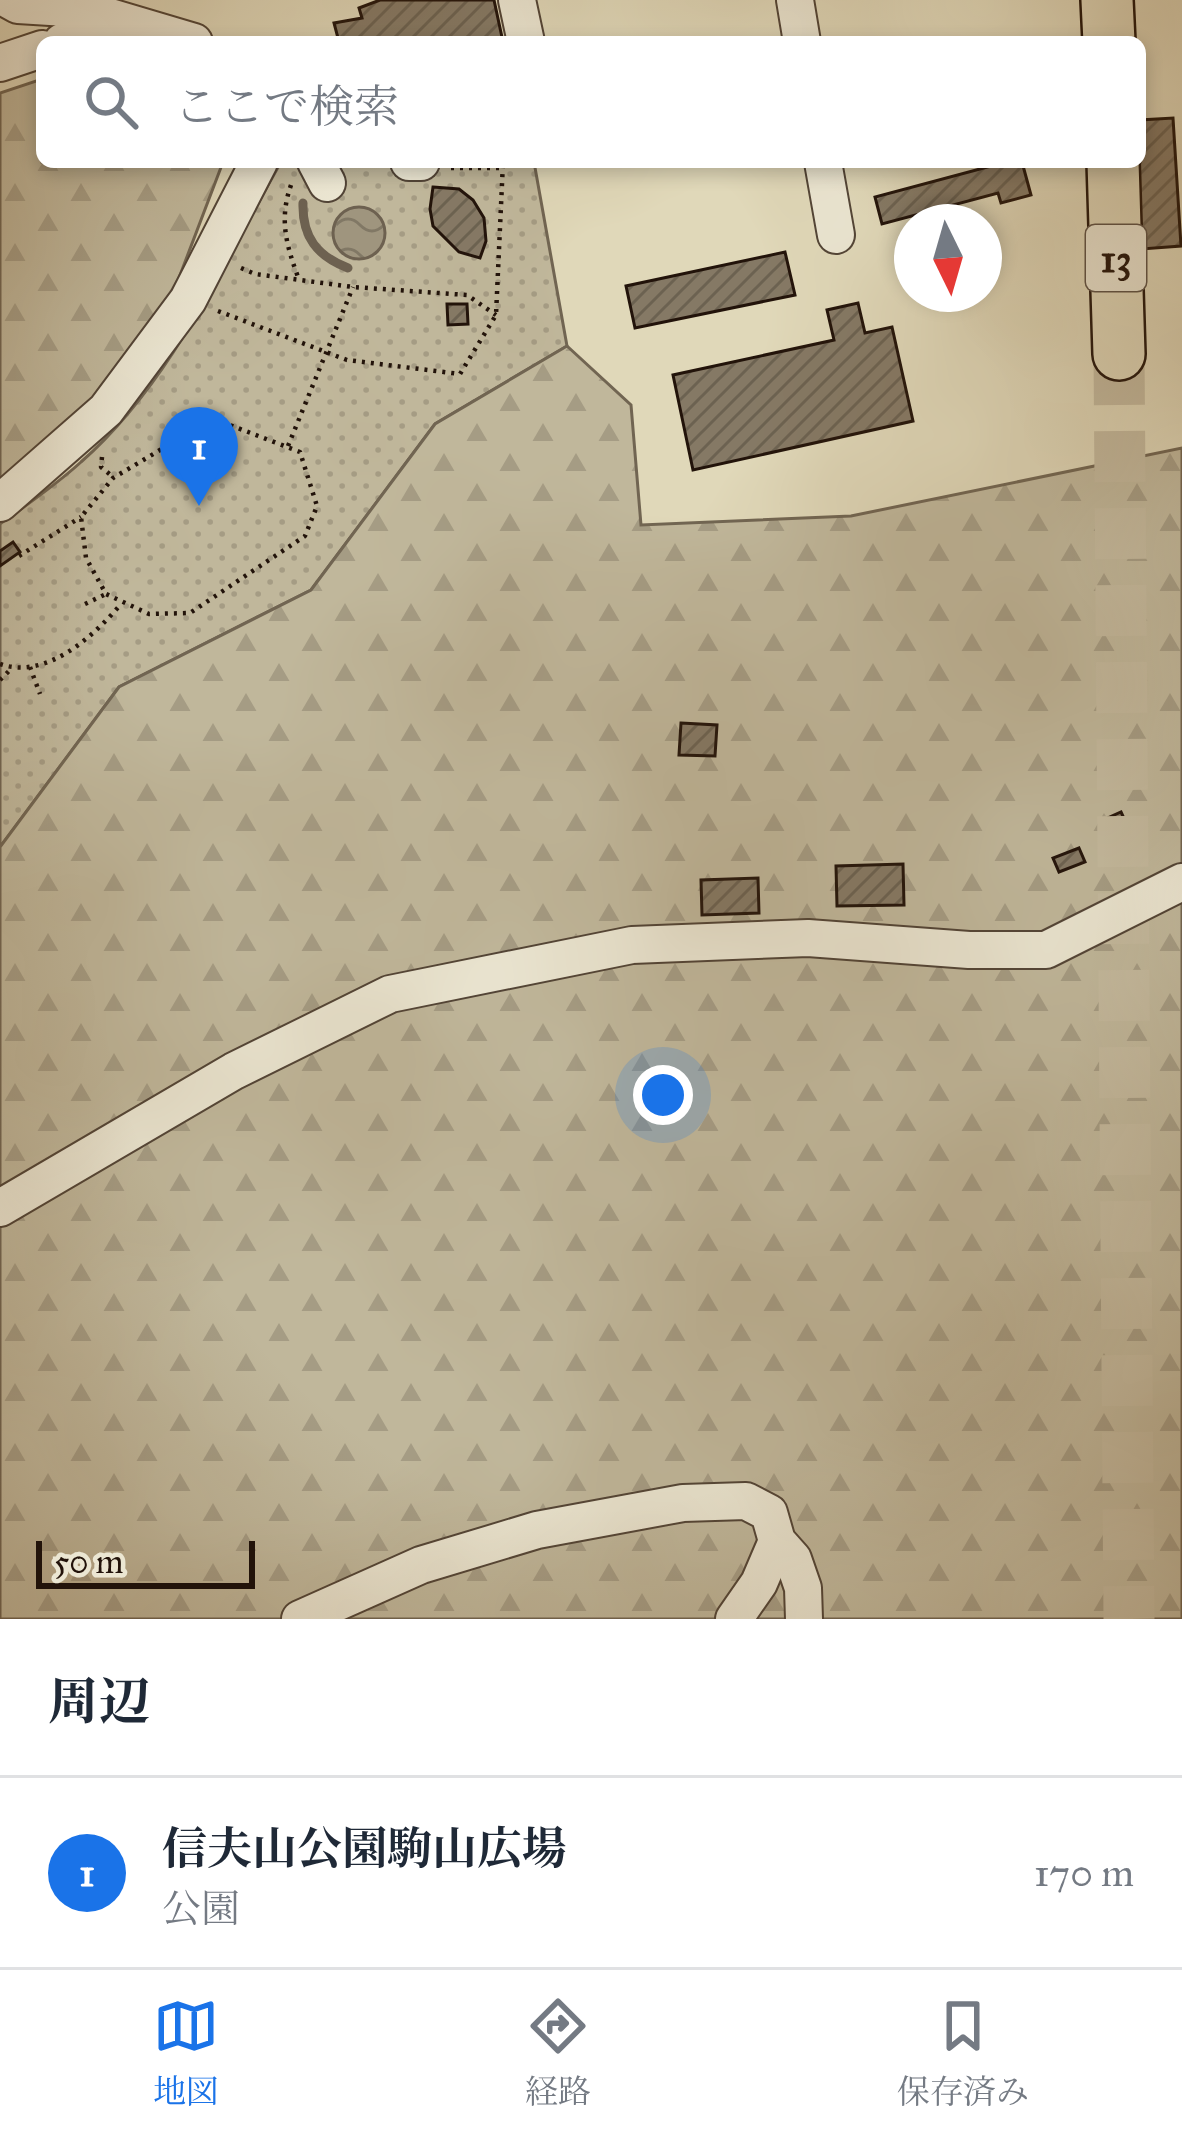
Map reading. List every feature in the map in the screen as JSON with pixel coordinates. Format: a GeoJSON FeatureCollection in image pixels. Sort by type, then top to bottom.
{"type":"FeatureCollection","features":[{"type":"Feature","properties":{"kind":"highway"},"geometry":{"type":"LineString","coordinates":[[1107,0],[1108,36]]}},
{"type":"Feature","properties":{"kind":"highway","name":"13"},"geometry":{"type":"LineString","coordinates":[[1113,168],[1119,354]]}},
{"type":"Feature","properties":{"kind":"street"},"geometry":{"type":"LineString","coordinates":[[9,0],[83,9],[174,36]]}},
{"type":"Feature","properties":{"kind":"street"},"geometry":{"type":"LineString","coordinates":[[517,0],[525,36]]}},
{"type":"Feature","properties":{"kind":"street"},"geometry":{"type":"LineString","coordinates":[[795,0],[801,36]]}},
{"type":"Feature","properties":{"kind":"street"},"geometry":{"type":"LineString","coordinates":[[0,63],[36,51]]}},
{"type":"Feature","properties":{"kind":"street"},"geometry":{"type":"LineString","coordinates":[[0,503],[106,410],[188,300],[257,168]]}},
{"type":"Feature","properties":{"kind":"street"},"geometry":{"type":"LineString","coordinates":[[825,168],[836,235]]}},
{"type":"Feature","properties":{"kind":"street"},"geometry":{"type":"LineString","coordinates":[[0,1208],[234,1071],[390,994],[632,945],[808,938],[969,950],[1046,950],[1182,881]]}},
{"type":"Feature","properties":{"kind":"street"},"geometry":{"type":"LineString","coordinates":[[300,1619],[421,1565],[537,1530],[682,1503],[746,1501],[769,1513],[777,1541],[794,1559],[804,1619]]}},
{"type":"Feature","properties":{"kind":"street"},"geometry":{"type":"LineString","coordinates":[[734,1619],[759,1582],[777,1541]]}},
{"type":"Feature","properties":{"kind":"path"},"geometry":{"type":"LineString","coordinates":[[188,300],[347,360],[460,374],[496,315],[502,168]]}},
{"type":"Feature","properties":{"kind":"path"},"geometry":{"type":"LineString","coordinates":[[298,277],[284,240],[283,208],[314,173]]}},
{"type":"Feature","properties":{"kind":"path"},"geometry":{"type":"LineString","coordinates":[[255,274],[467,295],[496,315]]}},
{"type":"Feature","properties":{"kind":"path"},"geometry":{"type":"LineString","coordinates":[[288,446],[353,287]]}},
{"type":"Feature","properties":{"kind":"path"},"geometry":{"type":"LineString","coordinates":[[19,556],[80,517],[113,478],[187,434],[222,422],[300,452],[317,506],[305,536],[190,613],[149,614],[106,594],[86,558],[80,517]]}},
{"type":"Feature","properties":{"kind":"path"},"geometry":{"type":"LineString","coordinates":[[85,604],[106,594]]}},
{"type":"Feature","properties":{"kind":"path"},"geometry":{"type":"LineString","coordinates":[[0,664],[30,668],[67,652],[100,628],[121,604]]}},
{"type":"Feature","properties":{"kind":"path"},"geometry":{"type":"LineString","coordinates":[[0,680],[12,668]]}},
{"type":"Feature","properties":{"kind":"path"},"geometry":{"type":"LineString","coordinates":[[30,668],[40,694]]}},
{"type":"Feature","properties":{"kind":"green space"},"geometry":{"type":"Polygon","coordinates":[[[36,81],[36,168],[221,168],[174,291],[94,399],[0,480],[0,93],[36,81]]]}},
{"type":"Feature","properties":{"kind":"green space"},"geometry":{"type":"Polygon","coordinates":[[[278,168],[535,168],[567,346],[435,424],[311,590],[119,687],[0,847],[0,524],[52,486],[113,431],[193,321],[278,168]]]}},
{"type":"Feature","properties":{"kind":"green space"},"geometry":{"type":"Polygon","coordinates":[[[567,346],[631,405],[641,525],[851,516],[1182,448],[1182,1619],[0,1619],[0,847],[119,687],[311,590],[435,424],[567,346]]]}},
{"type":"Feature","properties":{"kind":"water"},"geometry":{"type":"Polygon","coordinates":[[[359,207],[377,215],[385,233],[377,251],[359,259],[341,251],[333,233],[341,215],[359,207]]]}},
{"type":"Feature","properties":{"kind":"building"},"geometry":{"type":"Polygon","coordinates":[[[380,0],[494,0],[502,36],[337,36],[334,23],[362,18],[359,8],[380,0]]]}},
{"type":"Feature","properties":{"kind":"building"},"geometry":{"type":"Polygon","coordinates":[[[1173,118],[1181,246],[1142,249],[1137,168],[1146,168],[1146,120],[1173,118]]]}},
{"type":"Feature","properties":{"kind":"building"},"geometry":{"type":"Polygon","coordinates":[[[984,168],[1024,168],[1031,195],[1001,203],[998,193],[957,204],[894,204],[894,221],[882,224],[875,197],[984,168]]]}},
{"type":"Feature","properties":{"kind":"building"},"geometry":{"type":"Polygon","coordinates":[[[433,187],[459,189],[473,200],[484,218],[486,241],[480,258],[459,252],[433,226],[433,187]]]}},
{"type":"Feature","properties":{"kind":"building"},"geometry":{"type":"Polygon","coordinates":[[[785,252],[795,295],[635,328],[626,286],[785,252]]]}},
{"type":"Feature","properties":{"kind":"building"},"geometry":{"type":"Polygon","coordinates":[[[858,303],[865,333],[892,327],[913,421],[693,470],[673,375],[834,340],[827,310],[858,303]]]}},
{"type":"Feature","properties":{"kind":"building"},"geometry":{"type":"Polygon","coordinates":[[[447,304],[467,304],[468,324],[448,325],[447,304]]]}},
{"type":"Feature","properties":{"kind":"building"},"geometry":{"type":"Polygon","coordinates":[[[13,542],[20,552],[0,566],[0,551],[13,542]]]}},
{"type":"Feature","properties":{"kind":"building"},"geometry":{"type":"Polygon","coordinates":[[[681,723],[717,725],[715,756],[679,755],[681,723]]]}},
{"type":"Feature","properties":{"kind":"building"},"geometry":{"type":"Polygon","coordinates":[[[1121,812],[1127,825],[1107,833],[1101,821],[1121,812]]]}},
{"type":"Feature","properties":{"kind":"building"},"geometry":{"type":"Polygon","coordinates":[[[1079,848],[1085,862],[1059,872],[1053,858],[1079,848]]]}},
{"type":"Feature","properties":{"kind":"building"},"geometry":{"type":"Polygon","coordinates":[[[903,864],[904,905],[837,906],[836,866],[903,864]]]}},
{"type":"Feature","properties":{"kind":"building"},"geometry":{"type":"Polygon","coordinates":[[[758,878],[759,913],[702,915],[701,880],[758,878]]]}},
{"type":"Feature","properties":{"kind":"waterway"},"geometry":{"type":"LineString","coordinates":[[303,203],[305,226],[314,244],[348,268]]}},
{"type":"Feature","properties":{"kind":"tunnel"},"geometry":{"type":"LineString","coordinates":[[1119,354],[1129,1619]]}},
{"type":"Feature","properties":{"kind":"place","name":"信夫山公園駒山広場"},"geometry":{"type":"Point","coordinates":[199,506]}}]}
